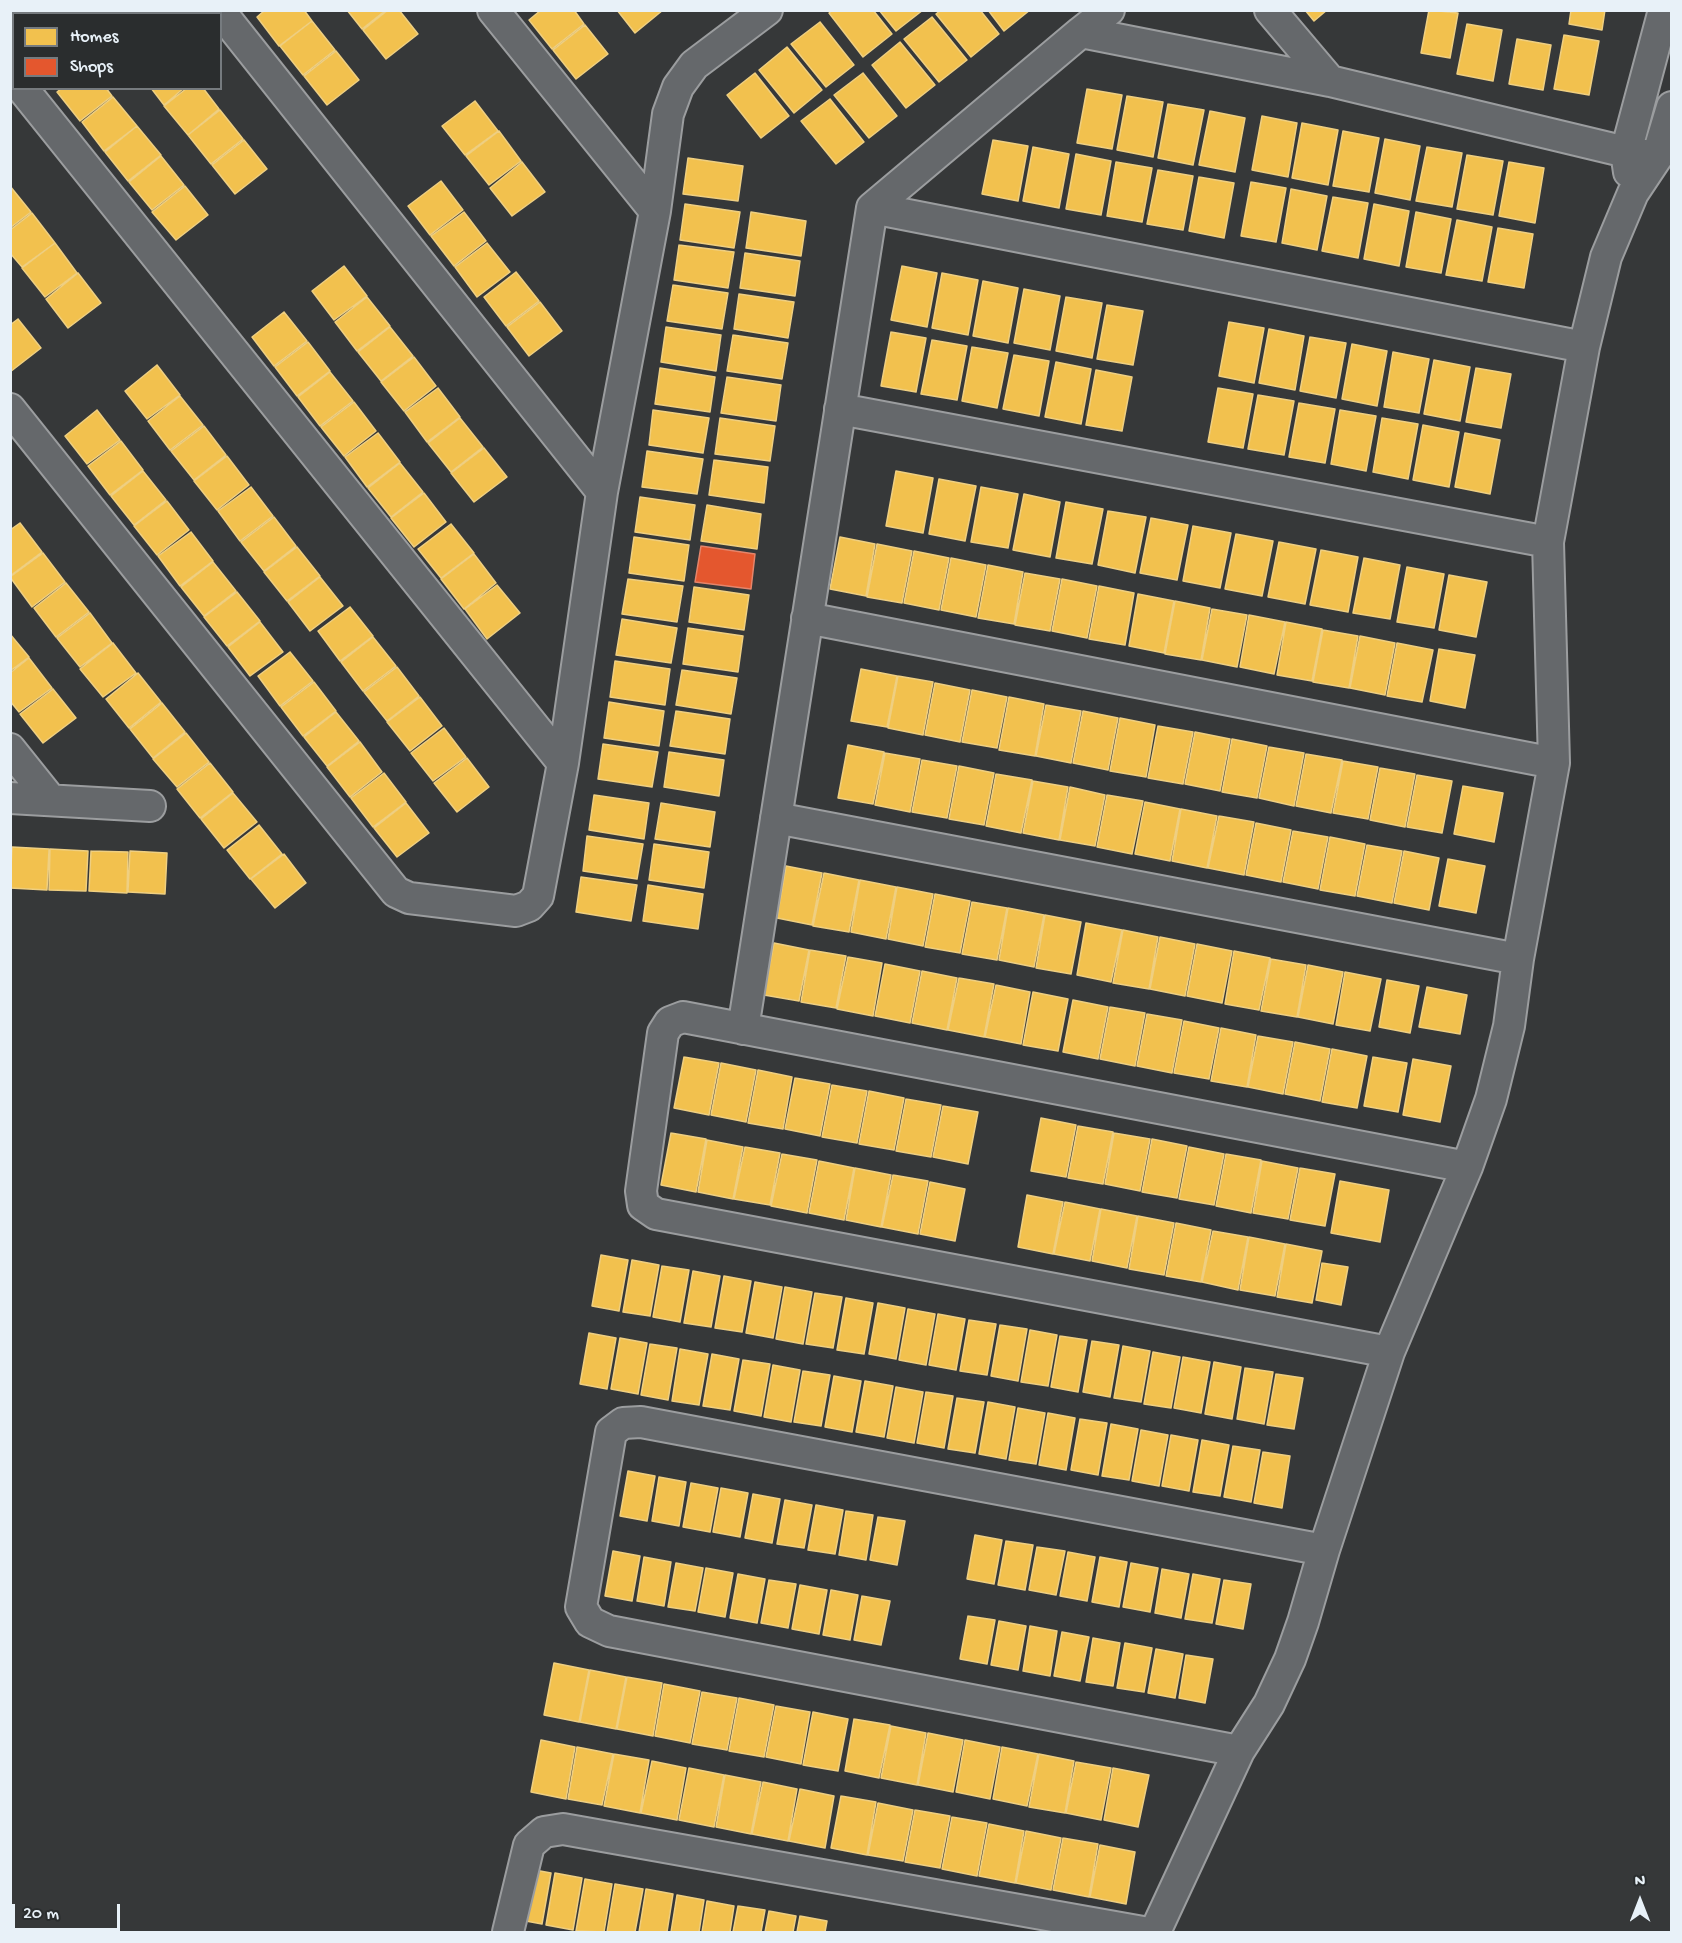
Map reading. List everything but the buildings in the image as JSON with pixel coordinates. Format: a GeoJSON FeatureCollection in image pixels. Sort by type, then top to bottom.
{"type":"FeatureCollection","features":[{"type":"Feature","properties":{"kind":"street"},"geometry":{"type":"LineString","coordinates":[[493,10],[655,211]]}},
{"type":"Feature","properties":{"kind":"street"},"geometry":{"type":"LineString","coordinates":[[743,1029],[872,208],[1110,10]]}},
{"type":"Feature","properties":{"kind":"street"},"geometry":{"type":"LineString","coordinates":[[1270,10],[1330,81]]}},
{"type":"Feature","properties":{"kind":"street"},"geometry":{"type":"LineString","coordinates":[[1633,193],[1626,152],[1664,10]]}},
{"type":"Feature","properties":{"kind":"street"},"geometry":{"type":"LineString","coordinates":[[222,14],[602,492]]}},
{"type":"Feature","properties":{"kind":"street"},"geometry":{"type":"LineString","coordinates":[[14,421],[396,892],[409,898],[516,911],[529,906],[538,896],[563,763],[602,492],[655,211],[668,114],[678,87],[694,65],[753,15]]}},
{"type":"Feature","properties":{"kind":"street"},"geometry":{"type":"LineString","coordinates":[[1081,32],[1330,81],[1626,152],[1657,157]]}},
{"type":"Feature","properties":{"kind":"street"},"geometry":{"type":"LineString","coordinates":[[24,90],[563,763]]}},
{"type":"Feature","properties":{"kind":"street"},"geometry":{"type":"LineString","coordinates":[[1155,1932],[1239,1751],[1269,1704],[1290,1659],[1389,1352],[1467,1167],[1491,1099],[1509,1026],[1518,959],[1554,763],[1548,542],[1584,347],[1606,257],[1633,193],[1657,157],[1671,106]]}},
{"type":"Feature","properties":{"kind":"street"},"geometry":{"type":"LineString","coordinates":[[872,208],[1584,347]]}},
{"type":"Feature","properties":{"kind":"street"},"geometry":{"type":"LineString","coordinates":[[840,409],[1548,542]]}},
{"type":"Feature","properties":{"kind":"street"},"geometry":{"type":"LineString","coordinates":[[807,618],[1554,763]]}},
{"type":"Feature","properties":{"kind":"street"},"geometry":{"type":"LineString","coordinates":[[10,748],[50,799]]}},
{"type":"Feature","properties":{"kind":"street"},"geometry":{"type":"LineString","coordinates":[[10,798],[150,806]]}},
{"type":"Feature","properties":{"kind":"street"},"geometry":{"type":"LineString","coordinates":[[776,818],[1518,959]]}},
{"type":"Feature","properties":{"kind":"street"},"geometry":{"type":"LineString","coordinates":[[1389,1352],[656,1214],[643,1205],[641,1191],[663,1033],[670,1022],[683,1017],[1467,1167]]}},
{"type":"Feature","properties":{"kind":"street"},"geometry":{"type":"LineString","coordinates":[[1239,1751],[609,1631],[590,1622],[581,1607],[611,1432],[623,1423],[641,1422],[1324,1550]]}},
{"type":"Feature","properties":{"kind":"street"},"geometry":{"type":"LineString","coordinates":[[508,1932],[529,1845],[544,1832],[563,1829],[1143,1932]]}}]}
